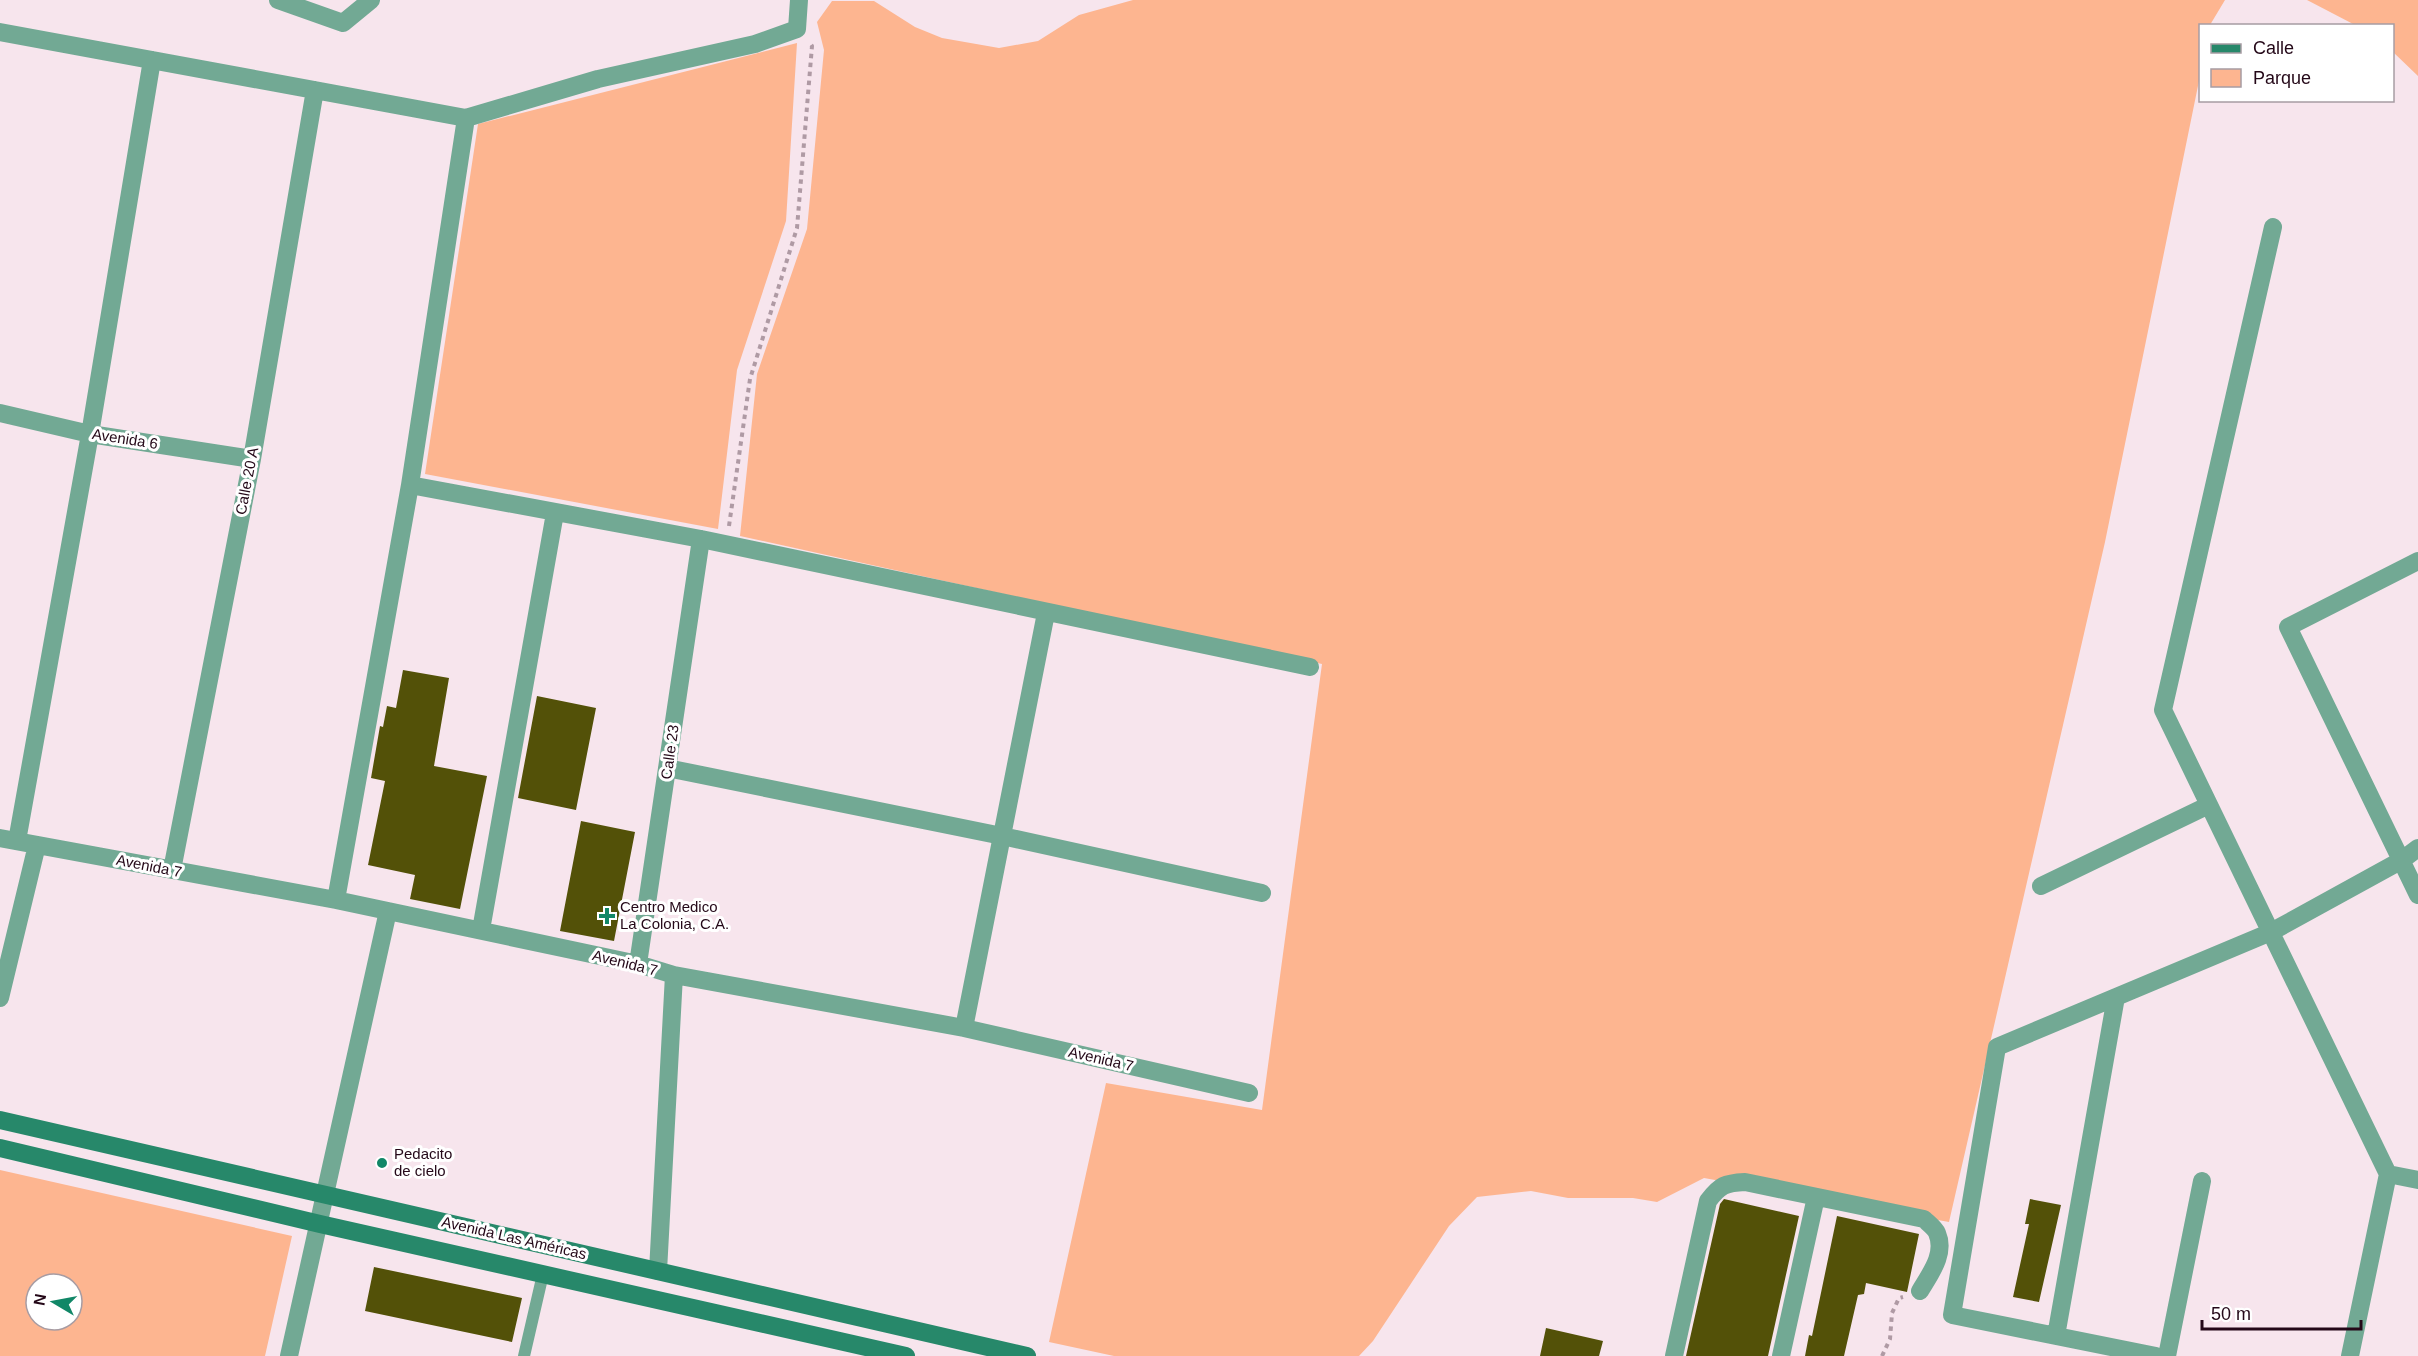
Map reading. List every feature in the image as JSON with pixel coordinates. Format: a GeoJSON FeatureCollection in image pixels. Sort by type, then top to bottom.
{"type":"FeatureCollection","features":[{"type":"Feature","properties":{"kind":"main road","name":"Avenida Las Américas"},"geometry":{"type":"LineString","coordinates":[[0,1120],[1017,1355]]}},
{"type":"Feature","properties":{"kind":"main road","name":"Avenida Las Américas"},"geometry":{"type":"LineString","coordinates":[[0,1148],[320,1224],[906,1356]]}},
{"type":"Feature","properties":{"kind":"street"},"geometry":{"type":"LineString","coordinates":[[278,0],[343,23],[371,0]]}},
{"type":"Feature","properties":{"kind":"street"},"geometry":{"type":"LineString","coordinates":[[0,32],[466,118],[598,79],[754,44],[797,29],[799,0]]}},
{"type":"Feature","properties":{"kind":"street"},"geometry":{"type":"LineString","coordinates":[[8,839],[90,434],[152,60]]}},
{"type":"Feature","properties":{"kind":"street","name":"Calle 20 A"},"geometry":{"type":"LineString","coordinates":[[172,870],[252,459],[315,90]]}},
{"type":"Feature","properties":{"kind":"street"},"geometry":{"type":"LineString","coordinates":[[336,900],[410,485],[466,118]]}},
{"type":"Feature","properties":{"kind":"street"},"geometry":{"type":"LineString","coordinates":[[2273,227],[2163,710],[2388,1174],[2350,1356]]}},
{"type":"Feature","properties":{"kind":"street","name":"Avenida 6"},"geometry":{"type":"LineString","coordinates":[[0,413],[90,434],[252,459]]}},
{"type":"Feature","properties":{"kind":"street"},"geometry":{"type":"LineString","coordinates":[[410,485],[701,538],[1046,613],[1310,667]]}},
{"type":"Feature","properties":{"kind":"street"},"geometry":{"type":"LineString","coordinates":[[481,930],[555,513]]}},
{"type":"Feature","properties":{"kind":"street","name":"Calle 23"},"geometry":{"type":"LineString","coordinates":[[638,964],[701,538]]}},
{"type":"Feature","properties":{"kind":"street"},"geometry":{"type":"LineString","coordinates":[[2418,561],[2288,627],[2418,895]]}},
{"type":"Feature","properties":{"kind":"street"},"geometry":{"type":"LineString","coordinates":[[964,1028],[1046,613]]}},
{"type":"Feature","properties":{"kind":"street"},"geometry":{"type":"LineString","coordinates":[[668,768],[1002,836],[1262,893]]}},
{"type":"Feature","properties":{"kind":"street"},"geometry":{"type":"LineString","coordinates":[[2041,886],[2209,805]]}},
{"type":"Feature","properties":{"kind":"street","name":"Avenida 7"},"geometry":{"type":"LineString","coordinates":[[8,839],[336,900],[638,964],[674,975],[964,1028],[1249,1093]]}},
{"type":"Feature","properties":{"kind":"street"},"geometry":{"type":"LineString","coordinates":[[0,998],[37,845]]}},
{"type":"Feature","properties":{"kind":"street"},"geometry":{"type":"LineString","coordinates":[[2156,1356],[1952,1316],[1997,1047],[2271,932],[2402,860],[2418,848]]}},
{"type":"Feature","properties":{"kind":"street"},"geometry":{"type":"LineString","coordinates":[[289,1356],[388,911]]}},
{"type":"Feature","properties":{"kind":"street"},"geometry":{"type":"LineString","coordinates":[[658,1271],[674,975]]}},
{"type":"Feature","properties":{"kind":"street"},"geometry":{"type":"LineString","coordinates":[[2056,1336],[2116,997]]}},
{"type":"Feature","properties":{"kind":"street"},"geometry":{"type":"LineString","coordinates":[[2388,1174],[2418,1180]]}},
{"type":"Feature","properties":{"kind":"street"},"geometry":{"type":"LineString","coordinates":[[2167,1356],[2202,1181]]}},
{"type":"Feature","properties":{"kind":"street"},"geometry":{"type":"LineString","coordinates":[[1674,1356],[1708,1201],[1715,1191],[1727,1183],[1745,1182],[1924,1219],[1937,1231],[1940,1248],[1935,1267],[1920,1291]]}},
{"type":"Feature","properties":{"kind":"street"},"geometry":{"type":"LineString","coordinates":[[1781,1356],[1816,1197]]}},
{"type":"Feature","properties":{"kind":"lane"},"geometry":{"type":"LineString","coordinates":[[524,1356],[543,1274]]}},
{"type":"Feature","properties":{"kind":"path"},"geometry":{"type":"LineString","coordinates":[[726,544],[750,379],[797,228],[812,46],[797,29]]}},
{"type":"Feature","properties":{"kind":"path"},"geometry":{"type":"LineString","coordinates":[[1882,1356],[1890,1339],[1892,1313],[1899,1298],[1920,1291]]}},
{"type":"Feature","properties":{"kind":"green space"},"geometry":{"type":"Polygon","coordinates":[[[1133,0],[2225,0],[2211,24],[2199,24],[2199,81],[2105,542],[1949,1222],[1704,1178],[1657,1202],[1633,1198],[1568,1198],[1531,1191],[1477,1197],[1449,1226],[1373,1341],[1359,1356],[1114,1356],[1049,1342],[1106,1083],[1262,1110],[1322,664],[740,536],[757,374],[807,229],[824,50],[817,22],[832,1],[874,1],[915,27],[942,38],[999,48],[1038,41],[1079,15],[1133,0]]]}},
{"type":"Feature","properties":{"kind":"green space"},"geometry":{"type":"Polygon","coordinates":[[[2307,0],[2418,0],[2418,76],[2394,53],[2394,24],[2353,24],[2307,0]]]}},
{"type":"Feature","properties":{"kind":"green space"},"geometry":{"type":"Polygon","coordinates":[[[797,43],[786,221],[737,370],[718,529],[425,474],[478,124],[797,43]]]}},
{"type":"Feature","properties":{"kind":"green space"},"geometry":{"type":"Polygon","coordinates":[[[0,1170],[292,1236],[265,1356],[0,1356],[0,1170]]]}},
{"type":"Feature","properties":{"kind":"building"},"geometry":{"type":"Polygon","coordinates":[[[403,670],[449,678],[434,766],[487,776],[460,909],[410,899],[415,875],[368,865],[385,781],[371,778],[380,726],[383,727],[387,706],[396,708],[403,670]]]}},
{"type":"Feature","properties":{"kind":"building"},"geometry":{"type":"Polygon","coordinates":[[[537,696],[596,708],[576,810],[518,798],[537,696]]]}},
{"type":"Feature","properties":{"kind":"building"},"geometry":{"type":"Polygon","coordinates":[[[581,821],[635,832],[614,941],[560,931],[581,821]]]}},
{"type":"Feature","properties":{"kind":"building"},"geometry":{"type":"Polygon","coordinates":[[[1724,1199],[1799,1216],[1768,1356],[1686,1356],[1720,1204],[1724,1199]]]}},
{"type":"Feature","properties":{"kind":"building"},"geometry":{"type":"Polygon","coordinates":[[[2030,1199],[2061,1205],[2039,1302],[2013,1297],[2029,1224],[2025,1224],[2030,1199]]]}},
{"type":"Feature","properties":{"kind":"building"},"geometry":{"type":"Polygon","coordinates":[[[1837,1216],[1919,1234],[1907,1292],[1866,1283],[1864,1294],[1858,1295],[1844,1356],[1805,1356],[1809,1335],[1812,1336],[1837,1216]]]}},
{"type":"Feature","properties":{"kind":"building"},"geometry":{"type":"Polygon","coordinates":[[[374,1267],[522,1298],[512,1342],[365,1311],[374,1267]]]}},
{"type":"Feature","properties":{"kind":"building"},"geometry":{"type":"Polygon","coordinates":[[[1546,1328],[1603,1341],[1599,1356],[1540,1356],[1546,1328]]]}},
{"type":"Feature","properties":{"kind":"place","name":"Centro Medico La Colonia, C.A."},"geometry":{"type":"Point","coordinates":[607,916]}},
{"type":"Feature","properties":{"kind":"place","name":"Pedacito de cielo"},"geometry":{"type":"Point","coordinates":[382,1163]}}]}
